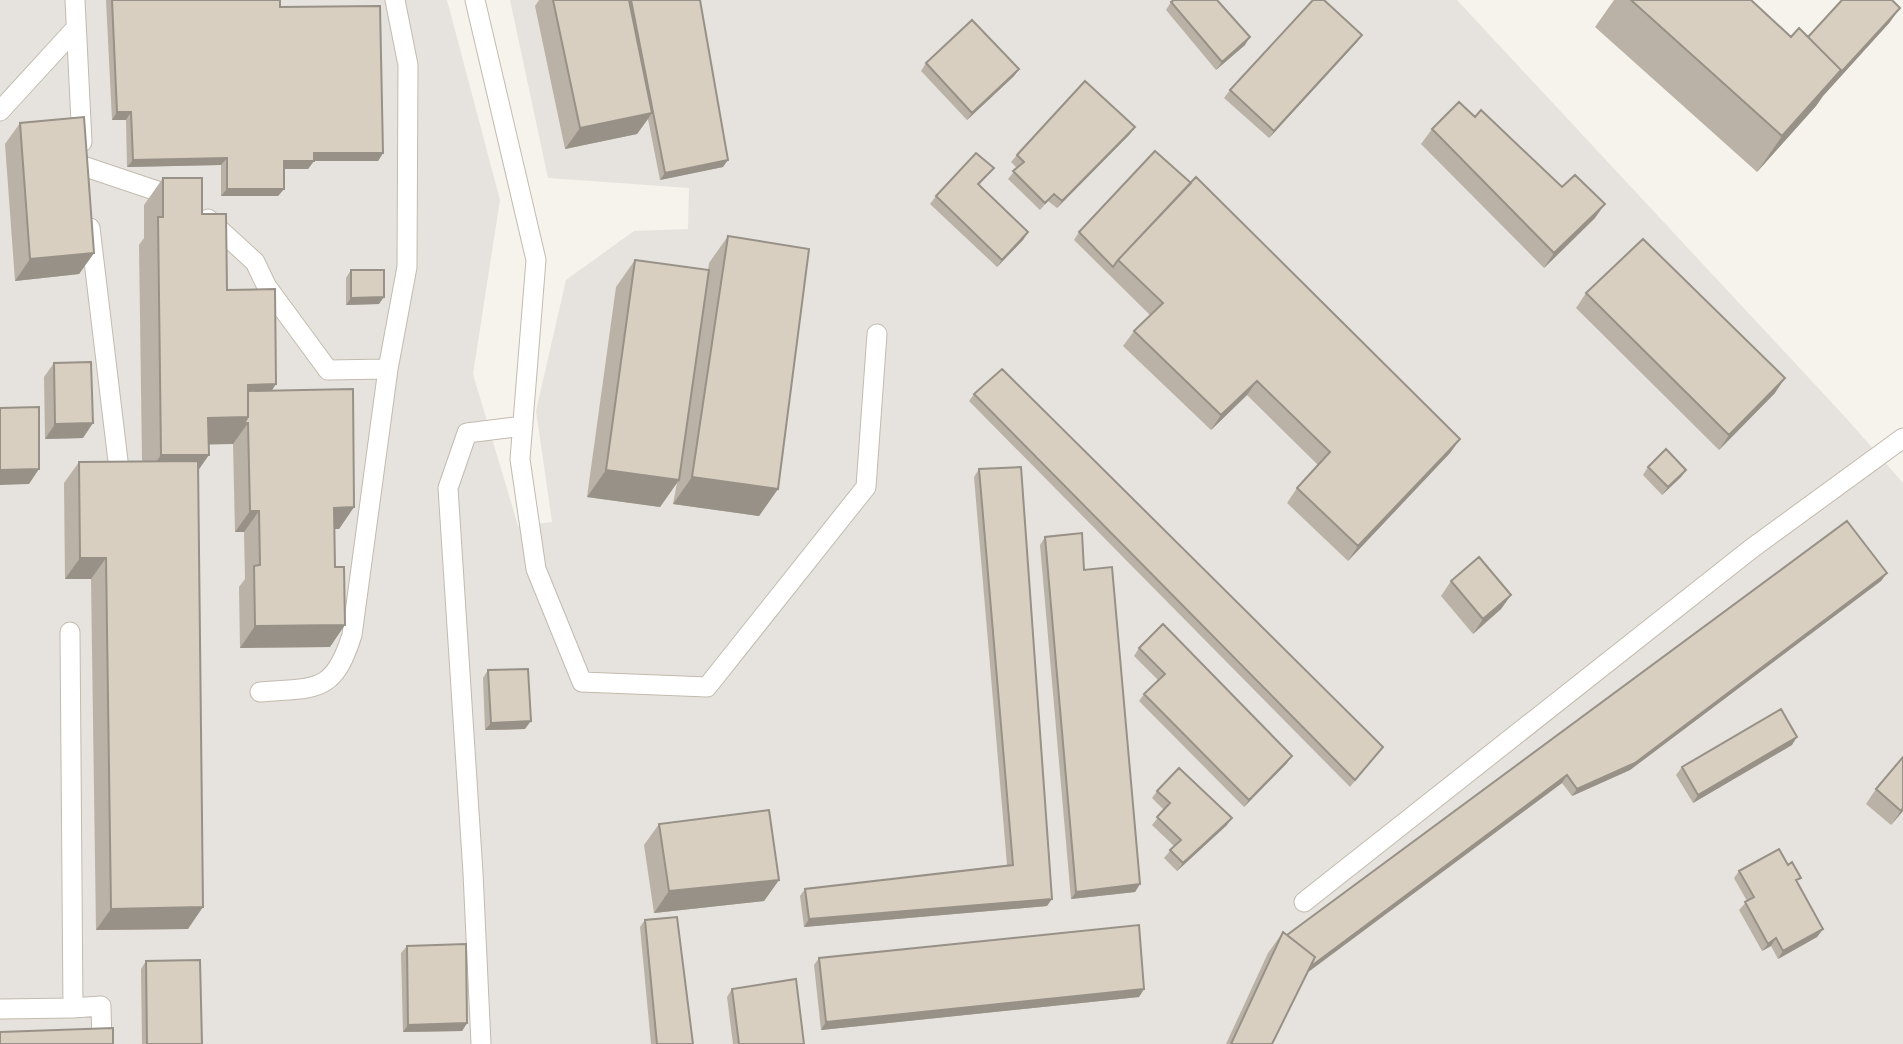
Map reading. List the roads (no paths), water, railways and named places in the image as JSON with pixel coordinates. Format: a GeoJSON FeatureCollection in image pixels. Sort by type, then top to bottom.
{"type":"FeatureCollection","features":[{"type":"Feature","properties":{"kind":"lane"},"geometry":{"type":"LineString","coordinates":[[75,0],[83,166],[118,461]]}},
{"type":"Feature","properties":{"kind":"lane"},"geometry":{"type":"LineString","coordinates":[[260,692],[318,687],[334,676],[344,660],[352,635],[388,369],[407,267],[408,65],[395,0]]}},
{"type":"Feature","properties":{"kind":"lane"},"geometry":{"type":"LineString","coordinates":[[475,0],[536,260],[520,459],[536,569],[582,682],[707,687],[866,487],[877,334]]}},
{"type":"Feature","properties":{"kind":"lane"},"geometry":{"type":"LineString","coordinates":[[0,111],[76,28]]}},
{"type":"Feature","properties":{"kind":"lane"},"geometry":{"type":"LineString","coordinates":[[83,166],[187,201],[255,262],[267,287],[328,370],[388,369]]}},
{"type":"Feature","properties":{"kind":"lane"},"geometry":{"type":"LineString","coordinates":[[481,1044],[473,873],[448,488],[467,433],[523,426]]}},
{"type":"Feature","properties":{"kind":"lane"},"geometry":{"type":"LineString","coordinates":[[1304,901],[1751,549],[1903,438]]}},
{"type":"Feature","properties":{"kind":"lane"},"geometry":{"type":"LineString","coordinates":[[69,632],[73,1008]]}},
{"type":"Feature","properties":{"kind":"lane"},"geometry":{"type":"LineString","coordinates":[[0,1009],[101,1006],[102,1044]]}}]}
